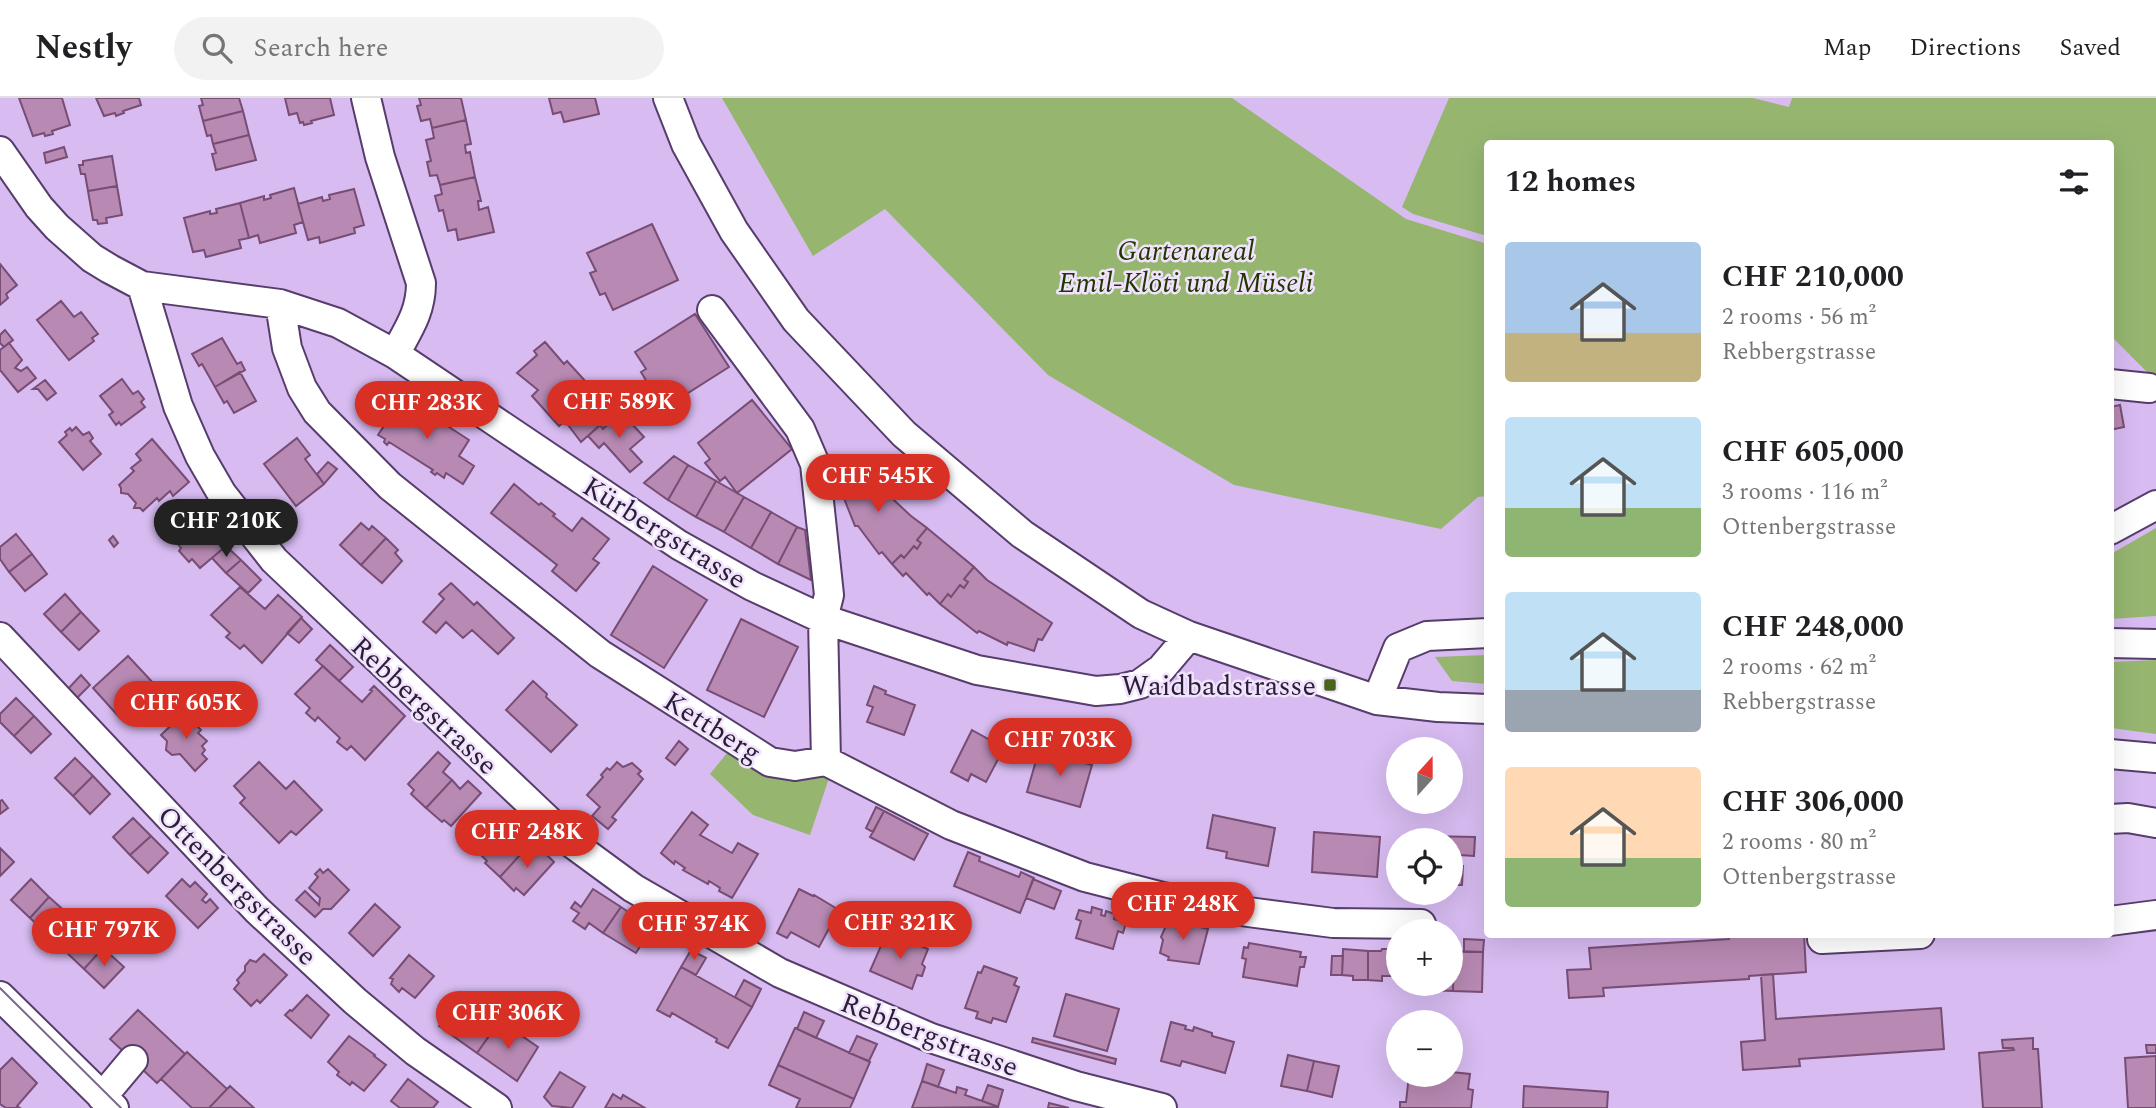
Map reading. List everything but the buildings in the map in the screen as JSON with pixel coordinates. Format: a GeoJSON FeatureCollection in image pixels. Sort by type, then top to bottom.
{"type":"FeatureCollection","features":[{"type":"Feature","properties":{"kind":"street"},"geometry":{"type":"LineString","coordinates":[[366,98],[380,157],[421,283],[421,301],[395,354]]}},
{"type":"Feature","properties":{"kind":"street"},"geometry":{"type":"LineString","coordinates":[[668,98],[685,144],[733,232],[796,320],[904,434],[1022,534],[1141,614],[1189,636],[1377,700],[1484,709]]}},
{"type":"Feature","properties":{"kind":"street","name":"Kürbergstrasse"},"geometry":{"type":"LineString","coordinates":[[0,151],[57,227],[93,258],[142,286],[280,304],[338,323],[395,354],[679,545],[752,586],[824,620],[977,670],[1096,691],[1140,684],[1161,669],[1189,636]]}},
{"type":"Feature","properties":{"kind":"street","name":"Rebbergstrasse"},"geometry":{"type":"LineString","coordinates":[[142,286],[178,406],[200,457],[222,494],[274,560],[573,844],[633,888],[780,973],[806,985],[931,1038],[1076,1086],[1162,1108]]}},
{"type":"Feature","properties":{"kind":"street","name":"Kettberg"},"geometry":{"type":"LineString","coordinates":[[280,304],[287,348],[302,388],[317,412],[390,486],[600,654],[745,747],[770,762],[795,766],[826,761]]}},
{"type":"Feature","properties":{"kind":"street"},"geometry":{"type":"LineString","coordinates":[[712,310],[800,429],[815,464],[829,594],[824,620],[826,761],[951,825],[1085,877],[1163,897],[1248,912],[1333,923],[1386,924]]}},
{"type":"Feature","properties":{"kind":"street"},"geometry":{"type":"LineString","coordinates":[[2114,384],[2149,388]]}},
{"type":"Feature","properties":{"kind":"street"},"geometry":{"type":"LineString","coordinates":[[2114,528],[2156,505]]}},
{"type":"Feature","properties":{"kind":"street"},"geometry":{"type":"LineString","coordinates":[[1377,700],[1398,648],[1427,636],[1484,632]]}},
{"type":"Feature","properties":{"kind":"street","name":"Ottenbergstrasse"},"geometry":{"type":"LineString","coordinates":[[0,637],[257,909],[355,1001],[405,1043],[497,1108]]}},
{"type":"Feature","properties":{"kind":"street"},"geometry":{"type":"LineString","coordinates":[[2114,643],[2156,644]]}},
{"type":"Feature","properties":{"kind":"street"},"geometry":{"type":"LineString","coordinates":[[2114,754],[2156,758]]}},
{"type":"Feature","properties":{"kind":"street"},"geometry":{"type":"LineString","coordinates":[[2114,819],[2128,818],[2156,823]]}},
{"type":"Feature","properties":{"kind":"street"},"geometry":{"type":"LineString","coordinates":[[2114,920],[2156,915]]}},
{"type":"Feature","properties":{"kind":"street"},"geometry":{"type":"LineString","coordinates":[[1822,939],[1842,938]]}},
{"type":"Feature","properties":{"kind":"street"},"geometry":{"type":"LineString","coordinates":[[0,996],[108,1102],[133,1060]]}},
{"type":"Feature","properties":{"kind":"green space","name":"Gartenareal Emil-Klöti und Müseli"},"geometry":{"type":"Polygon","coordinates":[[[722,98],[1232,98],[1406,219],[1484,243],[1484,496],[1478,497],[1441,529],[1234,485],[1048,375],[885,209],[813,256],[722,98]]]}},
{"type":"Feature","properties":{"kind":"green space"},"geometry":{"type":"Polygon","coordinates":[[[1449,98],[1753,98],[1789,107],[1792,98],[2156,98],[2156,381],[2114,339],[2114,140],[1484,140],[1484,235],[1413,214],[1402,207],[1449,98]]]}},
{"type":"Feature","properties":{"kind":"green space"},"geometry":{"type":"Polygon","coordinates":[[[2156,528],[2156,616],[2114,619],[2114,552],[2156,528]]]}},
{"type":"Feature","properties":{"kind":"green space"},"geometry":{"type":"Polygon","coordinates":[[[1484,655],[1484,684],[1452,681],[1435,657],[1484,655]]]}},
{"type":"Feature","properties":{"kind":"green space"},"geometry":{"type":"Polygon","coordinates":[[[2156,660],[2156,734],[2114,728],[2114,662],[2156,660]]]}},
{"type":"Feature","properties":{"kind":"green space"},"geometry":{"type":"Polygon","coordinates":[[[732,747],[830,775],[810,835],[753,815],[710,774],[732,747]]]}},
{"type":"Feature","properties":{"kind":"tram line"},"geometry":{"type":"LineString","coordinates":[[0,988],[121,1108]]}},
{"type":"Feature","properties":{"kind":"place","name":"Waidbadstrasse"},"geometry":{"type":"Point","coordinates":[1330,685]}}]}
